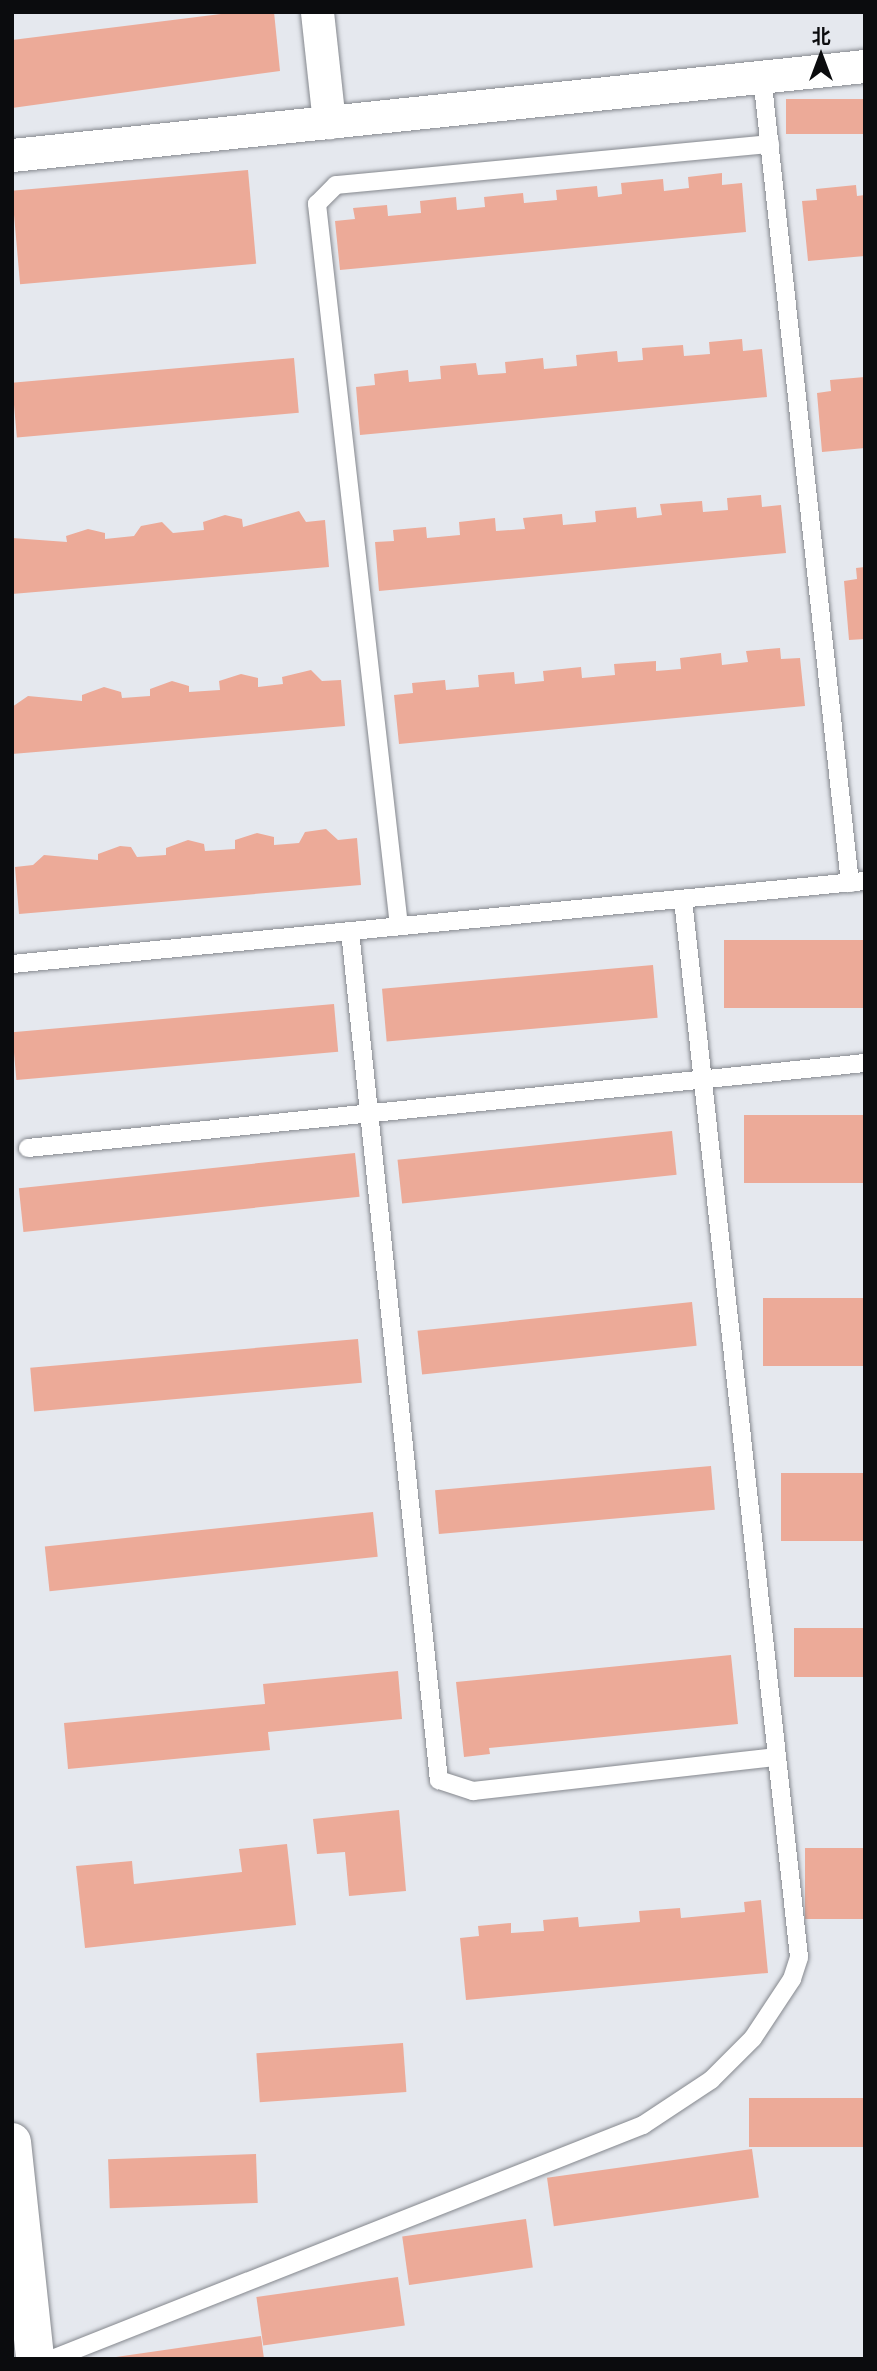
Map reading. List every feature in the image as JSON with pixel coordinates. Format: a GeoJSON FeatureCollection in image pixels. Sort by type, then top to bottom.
{"type":"FeatureCollection","features":[{"type":"Feature","properties":{"kind":"street"},"geometry":{"type":"LineString","coordinates":[[317,12],[329,122]]}},
{"type":"Feature","properties":{"kind":"street"},"geometry":{"type":"LineString","coordinates":[[12,155],[865,66]]}},
{"type":"Feature","properties":{"kind":"street"},"geometry":{"type":"LineString","coordinates":[[12,2142],[35,2359]]}},
{"type":"Feature","properties":{"kind":"lane"},"geometry":{"type":"LineString","coordinates":[[12,964],[858,882],[762,76]]}},
{"type":"Feature","properties":{"kind":"lane"},"geometry":{"type":"LineString","coordinates":[[399,926],[317,204],[336,185],[770,144]]}},
{"type":"Feature","properties":{"kind":"lane"},"geometry":{"type":"LineString","coordinates":[[52,2359],[643,2125],[710,2080],[753,2038],[792,1979],[799,1957],[683,899]]}},
{"type":"Feature","properties":{"kind":"lane"},"geometry":{"type":"LineString","coordinates":[[350,931],[439,1780],[473,1791],[776,1757]]}},
{"type":"Feature","properties":{"kind":"lane"},"geometry":{"type":"LineString","coordinates":[[28,1148],[865,1063]]}},
{"type":"Feature","properties":{"kind":"building"},"geometry":{"type":"Polygon","coordinates":[[[237,12],[274,12],[280,71],[12,108],[12,40],[237,12]]]}},
{"type":"Feature","properties":{"kind":"building"},"geometry":{"type":"Polygon","coordinates":[[[786,99],[865,99],[865,134],[786,134],[786,99]]]}},
{"type":"Feature","properties":{"kind":"building"},"geometry":{"type":"Polygon","coordinates":[[[248,170],[256,264],[20,284],[12,191],[248,170]]]}},
{"type":"Feature","properties":{"kind":"building"},"geometry":{"type":"Polygon","coordinates":[[[722,173],[722,185],[742,183],[746,232],[340,270],[335,221],[355,219],[353,208],[387,205],[388,216],[421,213],[420,201],[456,197],[457,210],[485,207],[484,197],[523,193],[524,203],[557,200],[556,190],[597,186],[598,197],[622,194],[621,183],[663,179],[664,191],[689,188],[688,177],[722,173]]]}},
{"type":"Feature","properties":{"kind":"building"},"geometry":{"type":"Polygon","coordinates":[[[856,185],[857,196],[865,195],[865,256],[808,261],[802,201],[817,200],[816,189],[856,185]]]}},
{"type":"Feature","properties":{"kind":"building"},"geometry":{"type":"Polygon","coordinates":[[[742,339],[743,351],[762,349],[767,397],[360,435],[356,387],[375,385],[374,374],[408,370],[409,382],[441,379],[440,366],[476,363],[478,375],[506,373],[505,362],[543,358],[544,369],[577,366],[576,355],[617,351],[618,362],[643,360],[642,348],[683,345],[684,356],[710,354],[709,342],[742,339]]]}},
{"type":"Feature","properties":{"kind":"building"},"geometry":{"type":"Polygon","coordinates":[[[294,358],[299,413],[17,437],[12,383],[294,358]]]}},
{"type":"Feature","properties":{"kind":"building"},"geometry":{"type":"Polygon","coordinates":[[[865,377],[865,448],[822,452],[817,393],[831,391],[830,380],[865,377]]]}},
{"type":"Feature","properties":{"kind":"building"},"geometry":{"type":"Polygon","coordinates":[[[761,495],[762,507],[781,505],[786,553],[379,591],[375,542],[394,541],[393,530],[426,527],[427,538],[460,535],[459,522],[495,518],[496,531],[525,529],[523,518],[562,514],[563,525],[596,522],[595,511],[636,507],[637,518],[662,515],[660,504],[702,501],[703,512],[728,510],[727,498],[761,495]]]}},
{"type":"Feature","properties":{"kind":"building"},"geometry":{"type":"Polygon","coordinates":[[[299,511],[306,522],[325,520],[329,567],[12,594],[12,538],[67,542],[66,536],[88,529],[105,533],[105,539],[134,536],[141,526],[162,522],[173,533],[204,530],[203,522],[225,515],[242,519],[243,527],[299,511]]]}},
{"type":"Feature","properties":{"kind":"building"},"geometry":{"type":"Polygon","coordinates":[[[865,567],[865,639],[849,640],[844,581],[857,579],[856,568],[865,567]]]}},
{"type":"Feature","properties":{"kind":"building"},"geometry":{"type":"Polygon","coordinates":[[[780,648],[781,659],[800,658],[805,706],[399,744],[394,695],[413,693],[412,683],[445,680],[446,690],[479,687],[478,675],[514,672],[515,684],[544,681],[543,671],[581,667],[582,678],[615,675],[614,664],[656,661],[656,671],[681,669],[680,658],[721,653],[722,665],[748,662],[746,651],[780,648]]]}},
{"type":"Feature","properties":{"kind":"building"},"geometry":{"type":"Polygon","coordinates":[[[311,670],[322,681],[341,680],[345,726],[12,754],[12,707],[28,696],[82,701],[82,695],[104,687],[121,692],[122,698],[150,696],[150,689],[172,681],[189,686],[189,692],[220,690],[219,681],[241,674],[258,678],[258,687],[283,684],[282,677],[311,670]]]}},
{"type":"Feature","properties":{"kind":"building"},"geometry":{"type":"Polygon","coordinates":[[[326,829],[338,840],[357,838],[361,885],[19,914],[15,867],[33,865],[44,855],[98,860],[98,854],[120,846],[131,847],[137,857],[166,855],[166,848],[188,840],[204,844],[205,851],[235,849],[235,840],[257,833],[274,837],[274,845],[299,843],[305,832],[326,829]]]}},
{"type":"Feature","properties":{"kind":"building"},"geometry":{"type":"Polygon","coordinates":[[[724,940],[865,940],[865,1008],[724,1008],[724,940]]]}},
{"type":"Feature","properties":{"kind":"building"},"geometry":{"type":"Polygon","coordinates":[[[653,965],[658,1018],[387,1042],[382,989],[653,965]]]}},
{"type":"Feature","properties":{"kind":"building"},"geometry":{"type":"Polygon","coordinates":[[[334,1004],[338,1052],[16,1080],[12,1032],[334,1004]]]}},
{"type":"Feature","properties":{"kind":"building"},"geometry":{"type":"Polygon","coordinates":[[[744,1115],[865,1115],[865,1183],[744,1183],[744,1115]]]}},
{"type":"Feature","properties":{"kind":"building"},"geometry":{"type":"Polygon","coordinates":[[[672,1131],[677,1175],[402,1204],[398,1160],[672,1131]]]}},
{"type":"Feature","properties":{"kind":"building"},"geometry":{"type":"Polygon","coordinates":[[[355,1153],[360,1197],[23,1232],[19,1188],[355,1153]]]}},
{"type":"Feature","properties":{"kind":"building"},"geometry":{"type":"Polygon","coordinates":[[[763,1298],[865,1298],[865,1366],[763,1366],[763,1298]]]}},
{"type":"Feature","properties":{"kind":"building"},"geometry":{"type":"Polygon","coordinates":[[[692,1302],[697,1346],[422,1375],[418,1331],[692,1302]]]}},
{"type":"Feature","properties":{"kind":"building"},"geometry":{"type":"Polygon","coordinates":[[[358,1339],[362,1383],[34,1412],[30,1368],[358,1339]]]}},
{"type":"Feature","properties":{"kind":"building"},"geometry":{"type":"Polygon","coordinates":[[[711,1466],[715,1510],[439,1534],[435,1490],[711,1466]]]}},
{"type":"Feature","properties":{"kind":"building"},"geometry":{"type":"Polygon","coordinates":[[[781,1473],[865,1473],[865,1541],[781,1541],[781,1473]]]}},
{"type":"Feature","properties":{"kind":"building"},"geometry":{"type":"Polygon","coordinates":[[[373,1512],[378,1557],[50,1591],[45,1546],[373,1512]]]}},
{"type":"Feature","properties":{"kind":"building"},"geometry":{"type":"Polygon","coordinates":[[[794,1628],[865,1628],[865,1677],[794,1677],[794,1628]]]}},
{"type":"Feature","properties":{"kind":"building"},"geometry":{"type":"Polygon","coordinates":[[[731,1655],[738,1724],[489,1748],[490,1754],[464,1757],[456,1682],[731,1655]]]}},
{"type":"Feature","properties":{"kind":"building"},"geometry":{"type":"Polygon","coordinates":[[[398,1671],[402,1719],[268,1732],[270,1750],[68,1769],[64,1723],[265,1704],[263,1684],[398,1671]]]}},
{"type":"Feature","properties":{"kind":"building"},"geometry":{"type":"Polygon","coordinates":[[[399,1810],[406,1891],[349,1896],[345,1852],[317,1854],[313,1819],[399,1810]]]}},
{"type":"Feature","properties":{"kind":"building"},"geometry":{"type":"Polygon","coordinates":[[[287,1844],[296,1925],[85,1948],[76,1866],[132,1861],[134,1884],[242,1872],[239,1849],[287,1844]]]}},
{"type":"Feature","properties":{"kind":"building"},"geometry":{"type":"Polygon","coordinates":[[[805,1848],[865,1848],[865,1919],[805,1919],[805,1848]]]}},
{"type":"Feature","properties":{"kind":"building"},"geometry":{"type":"Polygon","coordinates":[[[761,1900],[768,1973],[466,2000],[460,1938],[479,1936],[478,1926],[511,1923],[511,1933],[544,1931],[543,1920],[578,1917],[579,1927],[640,1922],[639,1911],[680,1908],[681,1918],[745,1912],[744,1902],[761,1900]]]}},
{"type":"Feature","properties":{"kind":"building"},"geometry":{"type":"Polygon","coordinates":[[[403,2043],[406,2092],[260,2102],[256,2053],[403,2043]]]}},
{"type":"Feature","properties":{"kind":"building"},"geometry":{"type":"Polygon","coordinates":[[[749,2098],[865,2098],[865,2147],[749,2147],[749,2098]]]}},
{"type":"Feature","properties":{"kind":"building"},"geometry":{"type":"Polygon","coordinates":[[[752,2149],[759,2198],[554,2226],[547,2178],[752,2149]]]}},
{"type":"Feature","properties":{"kind":"building"},"geometry":{"type":"Polygon","coordinates":[[[256,2154],[258,2203],[110,2208],[108,2159],[256,2154]]]}},
{"type":"Feature","properties":{"kind":"building"},"geometry":{"type":"Polygon","coordinates":[[[526,2219],[533,2268],[409,2285],[402,2236],[526,2219]]]}},
{"type":"Feature","properties":{"kind":"building"},"geometry":{"type":"Polygon","coordinates":[[[398,2277],[405,2326],[263,2345],[256,2297],[398,2277]]]}},
{"type":"Feature","properties":{"kind":"building"},"geometry":{"type":"Polygon","coordinates":[[[261,2336],[264,2359],[116,2359],[116,2357],[261,2336]]]}}]}
